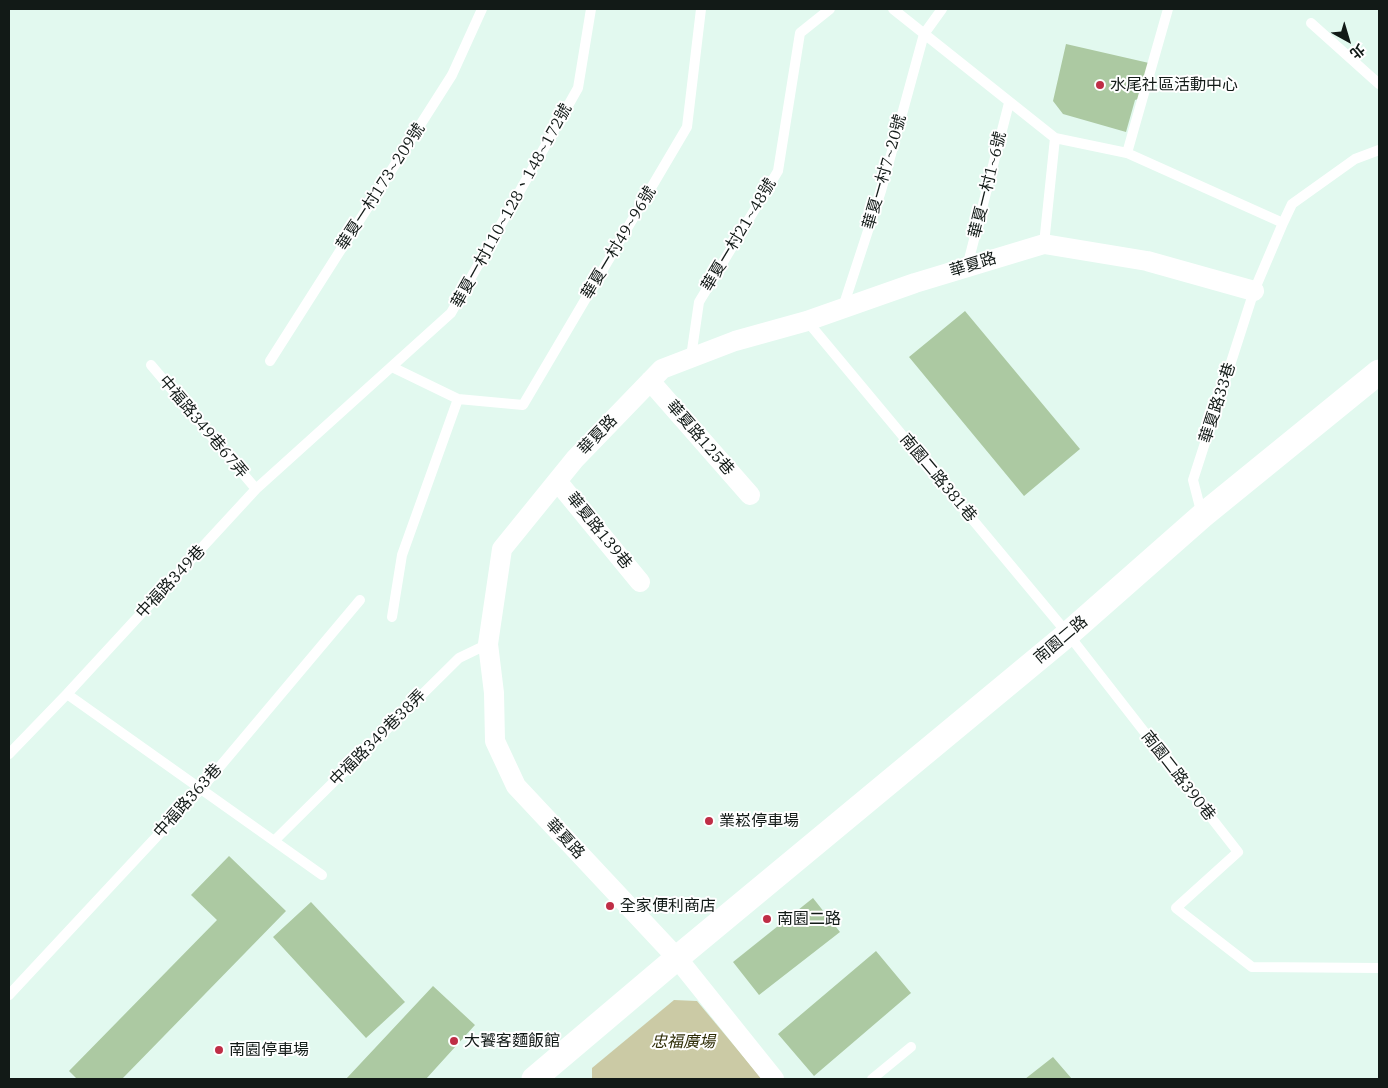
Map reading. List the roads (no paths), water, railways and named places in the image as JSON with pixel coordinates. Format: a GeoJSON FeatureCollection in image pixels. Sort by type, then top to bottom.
{"type":"FeatureCollection","features":[{"type":"Feature","properties":{"kind":"street","name":"華夏路"},"geometry":{"type":"LineString","coordinates":[[774,1079],[677,958],[516,786],[494,741],[494,693],[488,644],[502,549],[575,458],[662,369],[735,341],[807,321],[915,283],[1044,244],[1147,261],[1254,291]]}},
{"type":"Feature","properties":{"kind":"street","name":"南園二路"},"geometry":{"type":"LineString","coordinates":[[540,1078],[677,958],[1068,634],[1202,516],[1379,372]]}},
{"type":"Feature","properties":{"kind":"street","name":"華夏路125巷"},"geometry":{"type":"LineString","coordinates":[[650,381],[750,495]]}},
{"type":"Feature","properties":{"kind":"street","name":"華夏路139巷"},"geometry":{"type":"LineString","coordinates":[[557,481],[640,582]]}},
{"type":"Feature","properties":{"kind":"lane","name":"華夏一村173~209號"},"geometry":{"type":"LineString","coordinates":[[270,361],[452,76],[482,9]]}},
{"type":"Feature","properties":{"kind":"lane","name":"華夏一村110~128、148~172號"},"geometry":{"type":"LineString","coordinates":[[338,415],[452,313],[578,88],[591,9]]}},
{"type":"Feature","properties":{"kind":"lane","name":"華夏一村49~96號"},"geometry":{"type":"LineString","coordinates":[[458,399],[523,405],[687,127],[701,9]]}},
{"type":"Feature","properties":{"kind":"lane","name":"華夏一村21~48號"},"geometry":{"type":"LineString","coordinates":[[691,357],[699,302],[778,171],[800,32],[830,9]]}},
{"type":"Feature","properties":{"kind":"lane"},"geometry":{"type":"LineString","coordinates":[[892,9],[1055,138],[1127,153],[1283,223]]}},
{"type":"Feature","properties":{"kind":"lane"},"geometry":{"type":"LineString","coordinates":[[924,34],[942,9]]}},
{"type":"Feature","properties":{"kind":"lane"},"geometry":{"type":"LineString","coordinates":[[1127,153],[1168,9]]}},
{"type":"Feature","properties":{"kind":"lane"},"geometry":{"type":"LineString","coordinates":[[1311,22],[1379,84]]}},
{"type":"Feature","properties":{"kind":"lane","name":"華夏一村7~20號"},"geometry":{"type":"LineString","coordinates":[[842,308],[881,191],[924,34]]}},
{"type":"Feature","properties":{"kind":"lane","name":"華夏一村1~6號"},"geometry":{"type":"LineString","coordinates":[[967,267],[1009,103]]}},
{"type":"Feature","properties":{"kind":"lane"},"geometry":{"type":"LineString","coordinates":[[1044,244],[1055,138]]}},
{"type":"Feature","properties":{"kind":"lane"},"geometry":{"type":"LineString","coordinates":[[1254,291],[1292,204],[1355,159],[1379,150]]}},
{"type":"Feature","properties":{"kind":"lane","name":"華夏路33巷"},"geometry":{"type":"LineString","coordinates":[[1202,516],[1193,480],[1254,291]]}},
{"type":"Feature","properties":{"kind":"lane","name":"南園二路381巷"},"geometry":{"type":"LineString","coordinates":[[807,321],[1068,634]]}},
{"type":"Feature","properties":{"kind":"lane","name":"中福路349巷67弄"},"geometry":{"type":"LineString","coordinates":[[151,365],[256,489]]}},
{"type":"Feature","properties":{"kind":"lane"},"geometry":{"type":"LineString","coordinates":[[392,366],[458,399],[402,555],[392,617]]}},
{"type":"Feature","properties":{"kind":"lane","name":"中福路349巷"},"geometry":{"type":"LineString","coordinates":[[9,754],[67,694],[256,489],[338,415]]}},
{"type":"Feature","properties":{"kind":"lane","name":"中福路363巷"},"geometry":{"type":"LineString","coordinates":[[9,995],[201,789],[360,600]]}},
{"type":"Feature","properties":{"kind":"lane","name":"南園二路390巷"},"geometry":{"type":"LineString","coordinates":[[1068,634],[1238,852],[1176,908],[1252,967],[1379,968]]}},
{"type":"Feature","properties":{"kind":"lane","name":"中福路349巷38弄"},"geometry":{"type":"LineString","coordinates":[[274,841],[459,658],[488,644]]}},
{"type":"Feature","properties":{"kind":"lane"},"geometry":{"type":"LineString","coordinates":[[67,694],[322,875]]}},
{"type":"Feature","properties":{"kind":"lane"},"geometry":{"type":"LineString","coordinates":[[872,1079],[910,1047]]}},
{"type":"Feature","properties":{"kind":"place","name":"水尾社區活動中心"},"geometry":{"type":"Point","coordinates":[1100,85]}},
{"type":"Feature","properties":{"kind":"place","name":"業崧停車場"},"geometry":{"type":"Point","coordinates":[709,821]}},
{"type":"Feature","properties":{"kind":"place","name":"全家便利商店"},"geometry":{"type":"Point","coordinates":[610,906]}},
{"type":"Feature","properties":{"kind":"place","name":"南園二路"},"geometry":{"type":"Point","coordinates":[767,919]}},
{"type":"Feature","properties":{"kind":"place","name":"大饕客麵飯館"},"geometry":{"type":"Point","coordinates":[454,1041]}},
{"type":"Feature","properties":{"kind":"place","name":"南園停車場"},"geometry":{"type":"Point","coordinates":[219,1050]}},
{"type":"Feature","properties":{"kind":"park label","name":"忠福廣場"},"geometry":{"type":"Point","coordinates":[683,1042]}}]}
